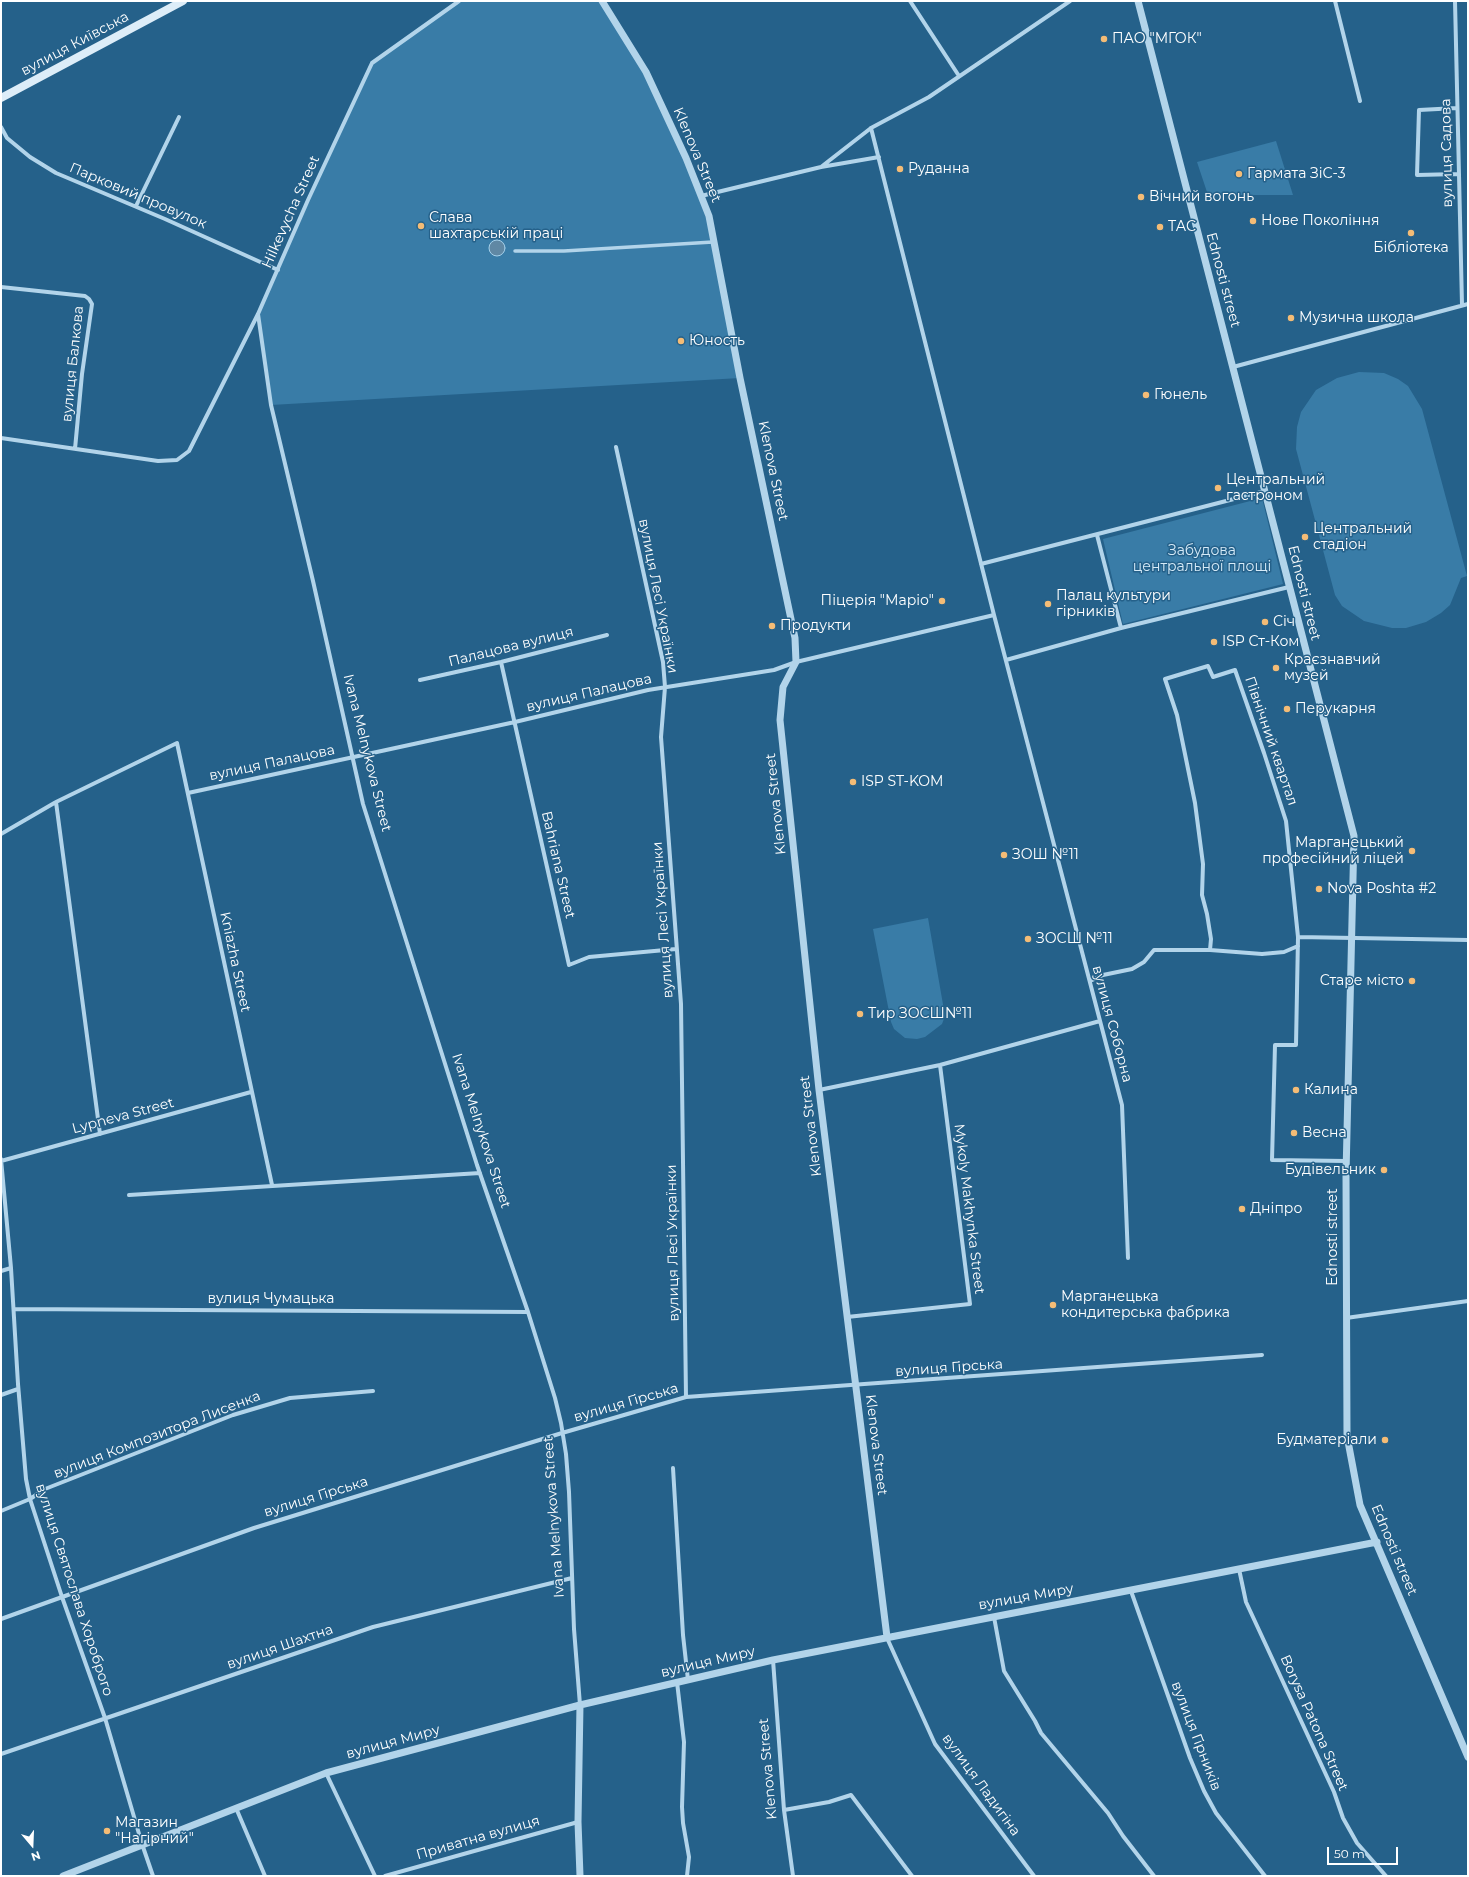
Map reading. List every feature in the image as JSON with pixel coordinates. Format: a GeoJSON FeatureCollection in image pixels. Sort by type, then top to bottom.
{"type":"FeatureCollection","features":[{"type":"Feature","properties":{"kind":"main road","name":"вулиця Київська"},"geometry":{"type":"LineString","coordinates":[[1,98],[183,1]]}},
{"type":"Feature","properties":{"kind":"street","name":"Hilkevycha Street"},"geometry":{"type":"LineString","coordinates":[[1,438],[158,461],[177,460],[189,451],[258,314],[372,63],[459,1]]}},
{"type":"Feature","properties":{"kind":"street","name":"Klenova Street"},"geometry":{"type":"LineString","coordinates":[[602,1],[646,72],[686,158],[709,216],[740,378],[795,638],[796,662],[783,687],[780,720],[819,1090],[887,1637]]}},
{"type":"Feature","properties":{"kind":"street"},"geometry":{"type":"LineString","coordinates":[[910,1],[959,76]]}},
{"type":"Feature","properties":{"kind":"street"},"geometry":{"type":"LineString","coordinates":[[821,167],[871,128],[929,97],[1070,1]]}},
{"type":"Feature","properties":{"kind":"street","name":"Ednosti street"},"geometry":{"type":"LineString","coordinates":[[1138,1],[1354,836],[1346,1161],[1347,1436],[1360,1505],[1468,1756]]}},
{"type":"Feature","properties":{"kind":"street"},"geometry":{"type":"LineString","coordinates":[[1335,1],[1360,101]]}},
{"type":"Feature","properties":{"kind":"street","name":"вулиця Садова"},"geometry":{"type":"LineString","coordinates":[[1455,1],[1462,305]]}},
{"type":"Feature","properties":{"kind":"street"},"geometry":{"type":"LineString","coordinates":[[1457,108],[1419,110],[1417,175],[1458,174]]}},
{"type":"Feature","properties":{"kind":"street"},"geometry":{"type":"LineString","coordinates":[[136,206],[179,116]]}},
{"type":"Feature","properties":{"kind":"street","name":"Парковий провулок"},"geometry":{"type":"LineString","coordinates":[[1,127],[7,138],[30,157],[56,173],[136,206],[278,270]]}},
{"type":"Feature","properties":{"kind":"street","name":"вулиця Соборна"},"geometry":{"type":"LineString","coordinates":[[871,128],[994,616],[1122,1105],[1128,1258]]}},
{"type":"Feature","properties":{"kind":"street"},"geometry":{"type":"LineString","coordinates":[[701,196],[821,167],[878,157]]}},
{"type":"Feature","properties":{"kind":"street"},"geometry":{"type":"LineString","coordinates":[[515,251],[564,251],[714,242]]}},
{"type":"Feature","properties":{"kind":"street","name":"вулиця Балкова"},"geometry":{"type":"LineString","coordinates":[[1,287],[85,296],[92,304],[82,374],[75,449]]}},
{"type":"Feature","properties":{"kind":"street"},"geometry":{"type":"LineString","coordinates":[[1233,368],[1468,304]]}},
{"type":"Feature","properties":{"kind":"street","name":"Ivana Melnykova Street"},"geometry":{"type":"LineString","coordinates":[[258,314],[271,405],[353,757],[362,804],[480,1173],[528,1312],[555,1398],[566,1454],[580,1705],[578,1822],[580,1876]]}},
{"type":"Feature","properties":{"kind":"street","name":"вулиця Лесі Українки"},"geometry":{"type":"LineString","coordinates":[[616,447],[663,662],[664,687],[661,737],[680,1004],[686,1397]]}},
{"type":"Feature","properties":{"kind":"street"},"geometry":{"type":"LineString","coordinates":[[981,564],[1265,491]]}},
{"type":"Feature","properties":{"kind":"street"},"geometry":{"type":"LineString","coordinates":[[1097,535],[1121,628]]}},
{"type":"Feature","properties":{"kind":"street"},"geometry":{"type":"LineString","coordinates":[[1006,660],[1121,628],[1289,587]]}},
{"type":"Feature","properties":{"kind":"street","name":"вулиця Палацова"},"geometry":{"type":"LineString","coordinates":[[188,793],[514,722],[664,687],[774,670],[796,662],[994,616]]}},
{"type":"Feature","properties":{"kind":"street","name":"Палацова вулиця"},"geometry":{"type":"LineString","coordinates":[[420,680],[501,662],[607,635]]}},
{"type":"Feature","properties":{"kind":"street","name":"Bahriana Street"},"geometry":{"type":"LineString","coordinates":[[501,662],[569,965],[589,957],[676,949]]}},
{"type":"Feature","properties":{"kind":"street","name":"Північний квартал"},"geometry":{"type":"LineString","coordinates":[[1210,950],[1211,939],[1202,895],[1203,864],[1195,803],[1177,715],[1165,679],[1208,666],[1213,677],[1236,670],[1286,820],[1298,937],[1296,1046],[1275,1045],[1272,1160],[1346,1161]]}},
{"type":"Feature","properties":{"kind":"street","name":"Kniazha Street"},"geometry":{"type":"LineString","coordinates":[[56,802],[177,743],[272,1185]]}},
{"type":"Feature","properties":{"kind":"street"},"geometry":{"type":"LineString","coordinates":[[1,834],[56,802],[100,1134]]}},
{"type":"Feature","properties":{"kind":"street"},"geometry":{"type":"LineString","coordinates":[[1298,937],[1468,940]]}},
{"type":"Feature","properties":{"kind":"street"},"geometry":{"type":"LineString","coordinates":[[1090,980],[1103,975],[1132,969],[1144,962],[1154,950],[1210,950],[1262,954],[1284,952],[1298,946]]}},
{"type":"Feature","properties":{"kind":"street"},"geometry":{"type":"LineString","coordinates":[[819,1090],[940,1064],[1100,1021]]}},
{"type":"Feature","properties":{"kind":"street","name":"Mykoly Makhynka Street"},"geometry":{"type":"LineString","coordinates":[[847,1317],[970,1304],[940,1064]]}},
{"type":"Feature","properties":{"kind":"street","name":"Lypneva Street"},"geometry":{"type":"LineString","coordinates":[[1,1160],[251,1092]]}},
{"type":"Feature","properties":{"kind":"street","name":"вулиця Святослава Хороброго"},"geometry":{"type":"LineString","coordinates":[[1,1160],[12,1268],[18,1389],[26,1479],[30,1499],[62,1597],[105,1718],[142,1844],[153,1876]]}},
{"type":"Feature","properties":{"kind":"street"},"geometry":{"type":"LineString","coordinates":[[128,1195],[480,1173]]}},
{"type":"Feature","properties":{"kind":"street"},"geometry":{"type":"LineString","coordinates":[[1,1272],[12,1268]]}},
{"type":"Feature","properties":{"kind":"street"},"geometry":{"type":"LineString","coordinates":[[1346,1318],[1468,1301]]}},
{"type":"Feature","properties":{"kind":"street","name":"вулиця Чумацька"},"geometry":{"type":"LineString","coordinates":[[14,1309],[528,1312]]}},
{"type":"Feature","properties":{"kind":"street","name":"вулиця Гірська"},"geometry":{"type":"LineString","coordinates":[[1,1619],[254,1528],[562,1433],[686,1397],[855,1386],[1262,1355]]}},
{"type":"Feature","properties":{"kind":"street"},"geometry":{"type":"LineString","coordinates":[[1,1395],[18,1389]]}},
{"type":"Feature","properties":{"kind":"street","name":"вулиця Композитора Лисенка"},"geometry":{"type":"LineString","coordinates":[[1,1511],[30,1499],[45,1489],[233,1415],[290,1398],[373,1391]]}},
{"type":"Feature","properties":{"kind":"street"},"geometry":{"type":"LineString","coordinates":[[673,1468],[683,1635],[688,1680]]}},
{"type":"Feature","properties":{"kind":"street","name":"вулиця Миру"},"geometry":{"type":"LineString","coordinates":[[63,1876],[326,1773],[580,1705],[773,1660],[1377,1542]]}},
{"type":"Feature","properties":{"kind":"street","name":"Borysa Patona Street"},"geometry":{"type":"LineString","coordinates":[[1239,1569],[1246,1602],[1287,1693],[1294,1704],[1311,1746],[1334,1792],[1343,1818],[1357,1843],[1386,1876]]}},
{"type":"Feature","properties":{"kind":"street","name":"вулиця Шахтна"},"geometry":{"type":"LineString","coordinates":[[1,1754],[373,1627],[572,1578]]}},
{"type":"Feature","properties":{"kind":"street","name":"вулиця Гірників"},"geometry":{"type":"LineString","coordinates":[[1131,1591],[1190,1758],[1204,1791],[1216,1812],[1265,1876]]}},
{"type":"Feature","properties":{"kind":"street"},"geometry":{"type":"LineString","coordinates":[[994,1616],[1004,1671],[1036,1721],[1041,1733],[1108,1813],[1123,1836],[1154,1876]]}},
{"type":"Feature","properties":{"kind":"street","name":"вулиця Ладигіна"},"geometry":{"type":"LineString","coordinates":[[887,1637],[936,1744],[1034,1876]]}},
{"type":"Feature","properties":{"kind":"street","name":"Klenova Street"},"geometry":{"type":"LineString","coordinates":[[773,1660],[784,1810],[793,1876]]}},
{"type":"Feature","properties":{"kind":"street"},"geometry":{"type":"LineString","coordinates":[[677,1682],[684,1742],[682,1807],[689,1858],[687,1876]]}},
{"type":"Feature","properties":{"kind":"street"},"geometry":{"type":"LineString","coordinates":[[326,1773],[375,1876]]}},
{"type":"Feature","properties":{"kind":"street"},"geometry":{"type":"LineString","coordinates":[[784,1810],[828,1802],[851,1795],[912,1876]]}},
{"type":"Feature","properties":{"kind":"street"},"geometry":{"type":"LineString","coordinates":[[236,1808],[265,1876]]}},
{"type":"Feature","properties":{"kind":"street","name":"Приватна вулиця"},"geometry":{"type":"LineString","coordinates":[[385,1876],[578,1822]]}},
{"type":"Feature","properties":{"kind":"street"},"geometry":{"type":"LineString","coordinates":[[792,1870],[797,1876]]}},
{"type":"Feature","properties":{"kind":"green space"},"geometry":{"type":"Polygon","coordinates":[[[459,1],[602,1],[646,72],[709,216],[740,378],[271,405],[258,314],[372,63],[459,1]]]}},
{"type":"Feature","properties":{"kind":"green space"},"geometry":{"type":"Polygon","coordinates":[[[1276,141],[1293,195],[1208,195],[1197,162],[1276,141]]]}},
{"type":"Feature","properties":{"kind":"green space"},"geometry":{"type":"Polygon","coordinates":[[[1359,372],[1384,373],[1398,379],[1408,386],[1422,409],[1467,576],[1461,578],[1450,605],[1441,613],[1426,622],[1406,628],[1392,628],[1364,621],[1342,606],[1335,595],[1296,449],[1297,427],[1301,412],[1316,390],[1337,378],[1359,372]]]}},
{"type":"Feature","properties":{"kind":"green space","name":"Забудова центральної площі"},"geometry":{"type":"Polygon","coordinates":[[[1262,498],[1283,584],[1123,624],[1103,539],[1262,498]]]}},
{"type":"Feature","properties":{"kind":"green space"},"geometry":{"type":"Polygon","coordinates":[[[928,918],[945,1016],[942,1024],[925,1037],[917,1039],[905,1038],[894,1029],[891,1022],[873,929],[928,918]]]}},
{"type":"Feature","properties":{"kind":"shaded area"},"geometry":{"type":"Polygon","coordinates":[[[494,240],[500,240],[505,245],[503,254],[500,256],[494,256],[489,251],[489,245],[494,240]]]}},
{"type":"Feature","properties":{"kind":"place","name":"ПАО \"МГОК\""},"geometry":{"type":"Point","coordinates":[1104,39]}},
{"type":"Feature","properties":{"kind":"place","name":"Руданна"},"geometry":{"type":"Point","coordinates":[900,169]}},
{"type":"Feature","properties":{"kind":"place","name":"Гармата ЗіС-3"},"geometry":{"type":"Point","coordinates":[1239,174]}},
{"type":"Feature","properties":{"kind":"place","name":"Вічний вогонь"},"geometry":{"type":"Point","coordinates":[1141,197]}},
{"type":"Feature","properties":{"kind":"place","name":"Нове Покоління"},"geometry":{"type":"Point","coordinates":[1253,221]}},
{"type":"Feature","properties":{"kind":"place","name":"Слава шахтарській праці"},"geometry":{"type":"Point","coordinates":[421,226]}},
{"type":"Feature","properties":{"kind":"place","name":"ТАС"},"geometry":{"type":"Point","coordinates":[1160,227]}},
{"type":"Feature","properties":{"kind":"place","name":"Бібліотека"},"geometry":{"type":"Point","coordinates":[1411,233]}},
{"type":"Feature","properties":{"kind":"place","name":"Музична школа"},"geometry":{"type":"Point","coordinates":[1291,318]}},
{"type":"Feature","properties":{"kind":"place","name":"Юность"},"geometry":{"type":"Point","coordinates":[681,341]}},
{"type":"Feature","properties":{"kind":"place","name":"Гюнель"},"geometry":{"type":"Point","coordinates":[1146,395]}},
{"type":"Feature","properties":{"kind":"place","name":"Центральний гастроном"},"geometry":{"type":"Point","coordinates":[1218,488]}},
{"type":"Feature","properties":{"kind":"place","name":"Центральний стадіон"},"geometry":{"type":"Point","coordinates":[1305,537]}},
{"type":"Feature","properties":{"kind":"place","name":"Піцерія \"Маріо\""},"geometry":{"type":"Point","coordinates":[942,601]}},
{"type":"Feature","properties":{"kind":"place","name":"Палац культури гірників"},"geometry":{"type":"Point","coordinates":[1048,604]}},
{"type":"Feature","properties":{"kind":"place","name":"Січ"},"geometry":{"type":"Point","coordinates":[1265,622]}},
{"type":"Feature","properties":{"kind":"place","name":"Продукти"},"geometry":{"type":"Point","coordinates":[772,626]}},
{"type":"Feature","properties":{"kind":"place","name":"ISP Ст-Ком"},"geometry":{"type":"Point","coordinates":[1214,642]}},
{"type":"Feature","properties":{"kind":"place","name":"Краєзнавчий музей"},"geometry":{"type":"Point","coordinates":[1276,668]}},
{"type":"Feature","properties":{"kind":"place","name":"Перукарня"},"geometry":{"type":"Point","coordinates":[1287,709]}},
{"type":"Feature","properties":{"kind":"place","name":"ISP ST-KOM"},"geometry":{"type":"Point","coordinates":[853,782]}},
{"type":"Feature","properties":{"kind":"place","name":"Марганецький професійний ліцей"},"geometry":{"type":"Point","coordinates":[1412,851]}},
{"type":"Feature","properties":{"kind":"place","name":"ЗОШ №11"},"geometry":{"type":"Point","coordinates":[1004,855]}},
{"type":"Feature","properties":{"kind":"place","name":"Nova Poshta #2"},"geometry":{"type":"Point","coordinates":[1319,889]}},
{"type":"Feature","properties":{"kind":"place","name":"ЗОСШ №11"},"geometry":{"type":"Point","coordinates":[1028,939]}},
{"type":"Feature","properties":{"kind":"place","name":"Старе місто"},"geometry":{"type":"Point","coordinates":[1412,981]}},
{"type":"Feature","properties":{"kind":"place","name":"Тир ЗОСШ№11"},"geometry":{"type":"Point","coordinates":[860,1014]}},
{"type":"Feature","properties":{"kind":"place","name":"Калина"},"geometry":{"type":"Point","coordinates":[1296,1090]}},
{"type":"Feature","properties":{"kind":"place","name":"Весна"},"geometry":{"type":"Point","coordinates":[1294,1133]}},
{"type":"Feature","properties":{"kind":"place","name":"Будівельник"},"geometry":{"type":"Point","coordinates":[1384,1170]}},
{"type":"Feature","properties":{"kind":"place","name":"Дніпро"},"geometry":{"type":"Point","coordinates":[1242,1209]}},
{"type":"Feature","properties":{"kind":"place","name":"Марганецька кондитерська фабрика"},"geometry":{"type":"Point","coordinates":[1053,1305]}},
{"type":"Feature","properties":{"kind":"place","name":"Будматеріали"},"geometry":{"type":"Point","coordinates":[1385,1440]}},
{"type":"Feature","properties":{"kind":"place","name":"Магазин \"Нагірний\""},"geometry":{"type":"Point","coordinates":[107,1831]}}]}
